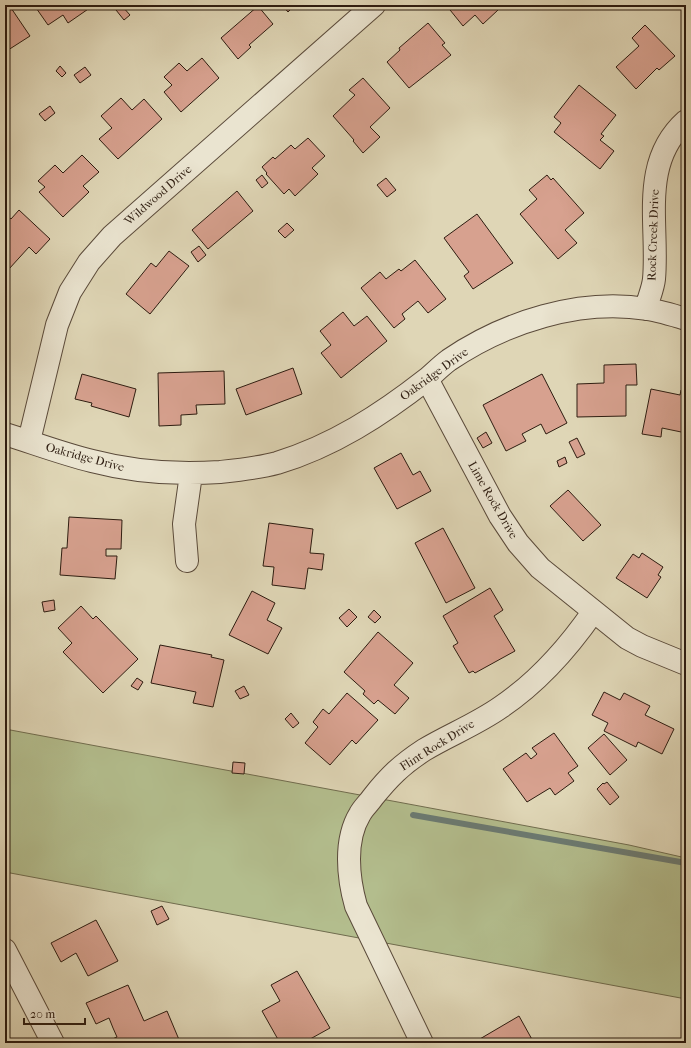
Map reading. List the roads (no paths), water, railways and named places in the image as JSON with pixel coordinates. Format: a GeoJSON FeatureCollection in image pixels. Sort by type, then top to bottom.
{"type":"FeatureCollection","features":[{"type":"Feature","properties":{"kind":"street","name":"Wildwood Drive"},"geometry":{"type":"LineString","coordinates":[[29,442],[56,325],[70,292],[89,262],[112,236],[374,5]]}},
{"type":"Feature","properties":{"kind":"street","name":"Rock Creek Drive"},"geometry":{"type":"LineString","coordinates":[[646,309],[654,280],[653,201],[655,179],[661,156],[675,133],[686,122]]}},
{"type":"Feature","properties":{"kind":"street","name":"Oakridge Drive"},"geometry":{"type":"LineString","coordinates":[[5,434],[92,461],[124,468],[191,474],[242,470],[276,463],[308,452],[368,422],[427,379],[448,361],[502,331],[548,316],[580,309],[613,307],[646,309],[686,319]]}},
{"type":"Feature","properties":{"kind":"street","name":"Lime Rock Drive"},"geometry":{"type":"LineString","coordinates":[[427,379],[500,516],[518,544],[540,568],[627,638],[642,646],[686,664]]}},
{"type":"Feature","properties":{"kind":"street"},"geometry":{"type":"LineString","coordinates":[[187,560],[184,524],[191,474]]}},
{"type":"Feature","properties":{"kind":"street","name":"Flint Rock Drive"},"geometry":{"type":"LineString","coordinates":[[422,1043],[353,897],[349,864],[351,840],[360,814],[393,773],[424,751],[500,708],[542,674],[575,638],[593,612]]}},
{"type":"Feature","properties":{"kind":"street"},"geometry":{"type":"LineString","coordinates":[[5,950],[53,1043]]}},
{"type":"Feature","properties":{"kind":"waterway"},"geometry":{"type":"LineString","coordinates":[[413,815],[686,863]]}}]}
